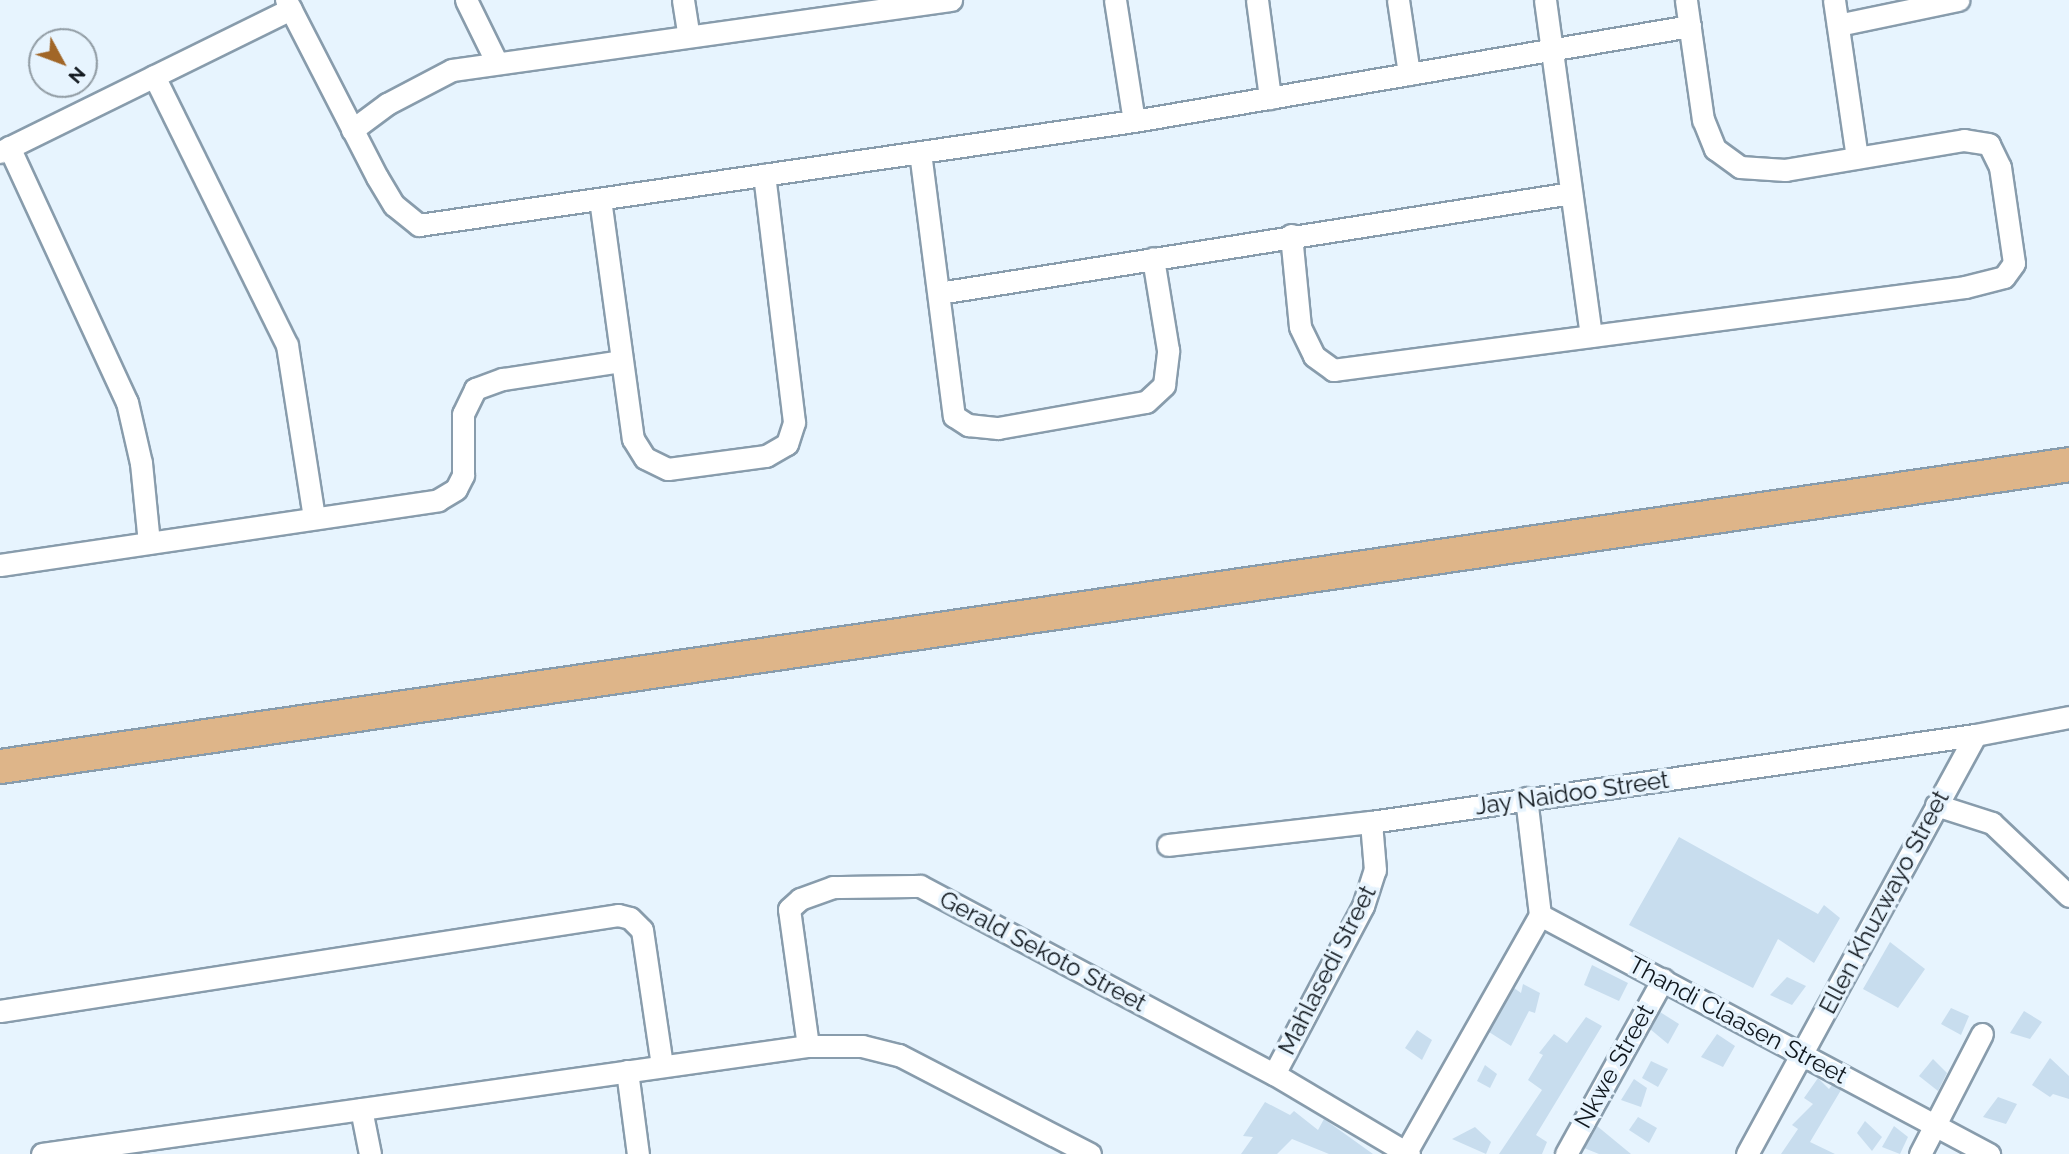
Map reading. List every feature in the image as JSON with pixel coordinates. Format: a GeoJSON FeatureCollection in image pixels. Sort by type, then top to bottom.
{"type":"FeatureCollection","features":[{"type":"Feature","properties":{"kind":"main road"},"geometry":{"type":"LineString","coordinates":[[0,766],[2069,464]]}},
{"type":"Feature","properties":{"kind":"street"},"geometry":{"type":"LineString","coordinates":[[466,0],[497,63]]}},
{"type":"Feature","properties":{"kind":"street"},"geometry":{"type":"LineString","coordinates":[[683,0],[689,36]]}},
{"type":"Feature","properties":{"kind":"street"},"geometry":{"type":"LineString","coordinates":[[352,130],[387,104],[452,70],[689,36],[832,8],[951,0]]}},
{"type":"Feature","properties":{"kind":"street"},"geometry":{"type":"LineString","coordinates":[[1115,0],[1135,121]]}},
{"type":"Feature","properties":{"kind":"street"},"geometry":{"type":"LineString","coordinates":[[1257,0],[1270,97]]}},
{"type":"Feature","properties":{"kind":"street"},"geometry":{"type":"LineString","coordinates":[[1398,0],[1409,74]]}},
{"type":"Feature","properties":{"kind":"street"},"geometry":{"type":"LineString","coordinates":[[1545,0],[1591,336]]}},
{"type":"Feature","properties":{"kind":"street"},"geometry":{"type":"LineString","coordinates":[[1291,235],[1300,327],[1314,356],[1333,370],[1965,287],[2004,277],[2014,263],[2000,167],[1989,144],[1964,140],[1784,170],[1740,167],[1715,149],[1703,120],[1686,0]]}},
{"type":"Feature","properties":{"kind":"street"},"geometry":{"type":"LineString","coordinates":[[1834,0],[1857,157]]}},
{"type":"Feature","properties":{"kind":"street"},"geometry":{"type":"LineString","coordinates":[[1838,24],[1958,0]]}},
{"type":"Feature","properties":{"kind":"street"},"geometry":{"type":"LineString","coordinates":[[149,543],[141,463],[127,402],[5,149],[154,76],[289,5],[352,130],[394,205],[419,225],[1135,121],[1690,26]]}},
{"type":"Feature","properties":{"kind":"street"},"geometry":{"type":"LineString","coordinates":[[154,76],[287,345],[314,519]]}},
{"type":"Feature","properties":{"kind":"street"},"geometry":{"type":"LineString","coordinates":[[920,152],[954,416],[968,425],[998,428],[1146,402],[1164,385],[1168,350],[1153,258]]}},
{"type":"Feature","properties":{"kind":"street"},"geometry":{"type":"LineString","coordinates":[[600,199],[633,439],[645,458],[668,469],[766,456],[787,444],[794,422],[764,175]]}},
{"type":"Feature","properties":{"kind":"street"},"geometry":{"type":"LineString","coordinates":[[939,293],[1291,235],[1572,193]]}},
{"type":"Feature","properties":{"kind":"street"},"geometry":{"type":"LineString","coordinates":[[0,565],[438,500],[456,489],[463,475],[463,414],[475,389],[503,379],[622,361]]}},
{"type":"Feature","properties":{"kind":"street"},"geometry":{"type":"LineString","coordinates":[[1975,735],[2069,717]]}},
{"type":"Feature","properties":{"kind":"street","name":"Jay Naidoo Street"},"geometry":{"type":"LineString","coordinates":[[1168,845],[1371,822],[1975,735]]}},
{"type":"Feature","properties":{"kind":"street","name":"Ellen Khuzwayo Street"},"geometry":{"type":"LineString","coordinates":[[1747,1154],[1975,735]]}},
{"type":"Feature","properties":{"kind":"street"},"geometry":{"type":"LineString","coordinates":[[1526,798],[1540,915]]}},
{"type":"Feature","properties":{"kind":"street"},"geometry":{"type":"LineString","coordinates":[[1936,805],[1992,823],[2069,896]]}},
{"type":"Feature","properties":{"kind":"street","name":"Mahlasedi Street"},"geometry":{"type":"LineString","coordinates":[[1274,1074],[1363,906],[1375,870],[1371,822]]}},
{"type":"Feature","properties":{"kind":"street","name":"Gerald Sekoto Street"},"geometry":{"type":"LineString","coordinates":[[808,1046],[789,909],[800,899],[833,887],[894,884],[937,894],[1274,1074],[1408,1153],[1540,915]]}},
{"type":"Feature","properties":{"kind":"street"},"geometry":{"type":"LineString","coordinates":[[0,1011],[618,915],[630,918],[642,930],[662,1066]]}},
{"type":"Feature","properties":{"kind":"street","name":"Thandi Claasen Street"},"geometry":{"type":"LineString","coordinates":[[1540,915],[1989,1154]]}},
{"type":"Feature","properties":{"kind":"street","name":"Nkwe Street"},"geometry":{"type":"LineString","coordinates":[[1566,1154],[1663,979]]}},
{"type":"Feature","properties":{"kind":"street"},"geometry":{"type":"LineString","coordinates":[[1920,1154],[1982,1034]]}},
{"type":"Feature","properties":{"kind":"street"},"geometry":{"type":"LineString","coordinates":[[42,1154],[808,1046],[862,1046],[899,1055],[1090,1154]]}},
{"type":"Feature","properties":{"kind":"street"},"geometry":{"type":"LineString","coordinates":[[627,1071],[638,1154]]}},
{"type":"Feature","properties":{"kind":"street"},"geometry":{"type":"LineString","coordinates":[[361,1109],[370,1154]]}},
{"type":"Feature","properties":{"kind":"building"},"geometry":{"type":"Polygon","coordinates":[[[1679,837],[1818,914],[1824,905],[1840,918],[1814,963],[1778,939],[1753,988],[1629,925],[1679,837]]]}},
{"type":"Feature","properties":{"kind":"building"},"geometry":{"type":"Polygon","coordinates":[[[1890,942],[1925,969],[1898,1008],[1863,989],[1890,942]]]}},
{"type":"Feature","properties":{"kind":"building"},"geometry":{"type":"Polygon","coordinates":[[[1592,965],[1628,983],[1619,1001],[1584,985],[1592,965]]]}},
{"type":"Feature","properties":{"kind":"building"},"geometry":{"type":"Polygon","coordinates":[[[1787,977],[1806,986],[1792,1005],[1770,995],[1787,977]]]}},
{"type":"Feature","properties":{"kind":"building"},"geometry":{"type":"Polygon","coordinates":[[[1523,984],[1540,993],[1535,1013],[1529,1011],[1511,1046],[1489,1032],[1514,988],[1521,993],[1523,984]]]}},
{"type":"Feature","properties":{"kind":"building"},"geometry":{"type":"Polygon","coordinates":[[[1951,1008],[1969,1016],[1961,1035],[1941,1024],[1951,1008]]]}},
{"type":"Feature","properties":{"kind":"building"},"geometry":{"type":"Polygon","coordinates":[[[2024,1011],[2042,1022],[2030,1039],[2010,1033],[2024,1011]]]}},
{"type":"Feature","properties":{"kind":"building"},"geometry":{"type":"Polygon","coordinates":[[[1660,1012],[1679,1024],[1668,1044],[1650,1029],[1660,1012]]]}},
{"type":"Feature","properties":{"kind":"building"},"geometry":{"type":"Polygon","coordinates":[[[1586,1017],[1602,1026],[1536,1135],[1547,1142],[1542,1154],[1499,1154],[1542,1090],[1528,1080],[1543,1055],[1539,1053],[1554,1034],[1567,1043],[1586,1017]]]}},
{"type":"Feature","properties":{"kind":"building"},"geometry":{"type":"Polygon","coordinates":[[[1417,1030],[1432,1040],[1422,1060],[1405,1048],[1417,1030]]]}},
{"type":"Feature","properties":{"kind":"building"},"geometry":{"type":"Polygon","coordinates":[[[1717,1034],[1735,1046],[1723,1067],[1701,1057],[1717,1034]]]}},
{"type":"Feature","properties":{"kind":"building"},"geometry":{"type":"Polygon","coordinates":[[[2050,1058],[2069,1076],[2069,1099],[2053,1094],[2050,1097],[2032,1085],[2050,1058]]]}},
{"type":"Feature","properties":{"kind":"building"},"geometry":{"type":"Polygon","coordinates":[[[1933,1059],[1947,1073],[1938,1091],[1919,1076],[1933,1059]]]}},
{"type":"Feature","properties":{"kind":"building"},"geometry":{"type":"Polygon","coordinates":[[[1651,1061],[1668,1069],[1658,1087],[1642,1078],[1651,1061]]]}},
{"type":"Feature","properties":{"kind":"building"},"geometry":{"type":"Polygon","coordinates":[[[1485,1065],[1497,1074],[1490,1088],[1477,1081],[1485,1065]]]}},
{"type":"Feature","properties":{"kind":"building"},"geometry":{"type":"Polygon","coordinates":[[[1818,1078],[1829,1089],[1832,1085],[1841,1090],[1810,1142],[1835,1154],[1781,1154],[1798,1129],[1792,1125],[1813,1104],[1804,1098],[1818,1078]]]}},
{"type":"Feature","properties":{"kind":"building"},"geometry":{"type":"Polygon","coordinates":[[[1634,1079],[1647,1088],[1641,1107],[1621,1100],[1634,1079]]]}},
{"type":"Feature","properties":{"kind":"building"},"geometry":{"type":"Polygon","coordinates":[[[1998,1097],[2017,1104],[2006,1124],[1983,1117],[1998,1097]]]}},
{"type":"Feature","properties":{"kind":"building"},"geometry":{"type":"Polygon","coordinates":[[[1265,1102],[1290,1115],[1294,1111],[1318,1130],[1324,1119],[1373,1154],[1329,1154],[1292,1139],[1277,1154],[1241,1154],[1253,1137],[1243,1136],[1265,1102]]]}},
{"type":"Feature","properties":{"kind":"building"},"geometry":{"type":"Polygon","coordinates":[[[1638,1117],[1657,1128],[1649,1143],[1629,1130],[1638,1117]]]}},
{"type":"Feature","properties":{"kind":"building"},"geometry":{"type":"Polygon","coordinates":[[[1865,1121],[1882,1137],[1872,1151],[1857,1133],[1865,1121]]]}},
{"type":"Feature","properties":{"kind":"building"},"geometry":{"type":"Polygon","coordinates":[[[1597,1126],[1631,1154],[1599,1154],[1584,1148],[1597,1126]]]}},
{"type":"Feature","properties":{"kind":"building"},"geometry":{"type":"Polygon","coordinates":[[[1894,1126],[1908,1137],[1900,1154],[1882,1147],[1894,1126]]]}},
{"type":"Feature","properties":{"kind":"building"},"geometry":{"type":"Polygon","coordinates":[[[1475,1127],[1491,1142],[1486,1154],[1452,1139],[1475,1127]]]}}]}
